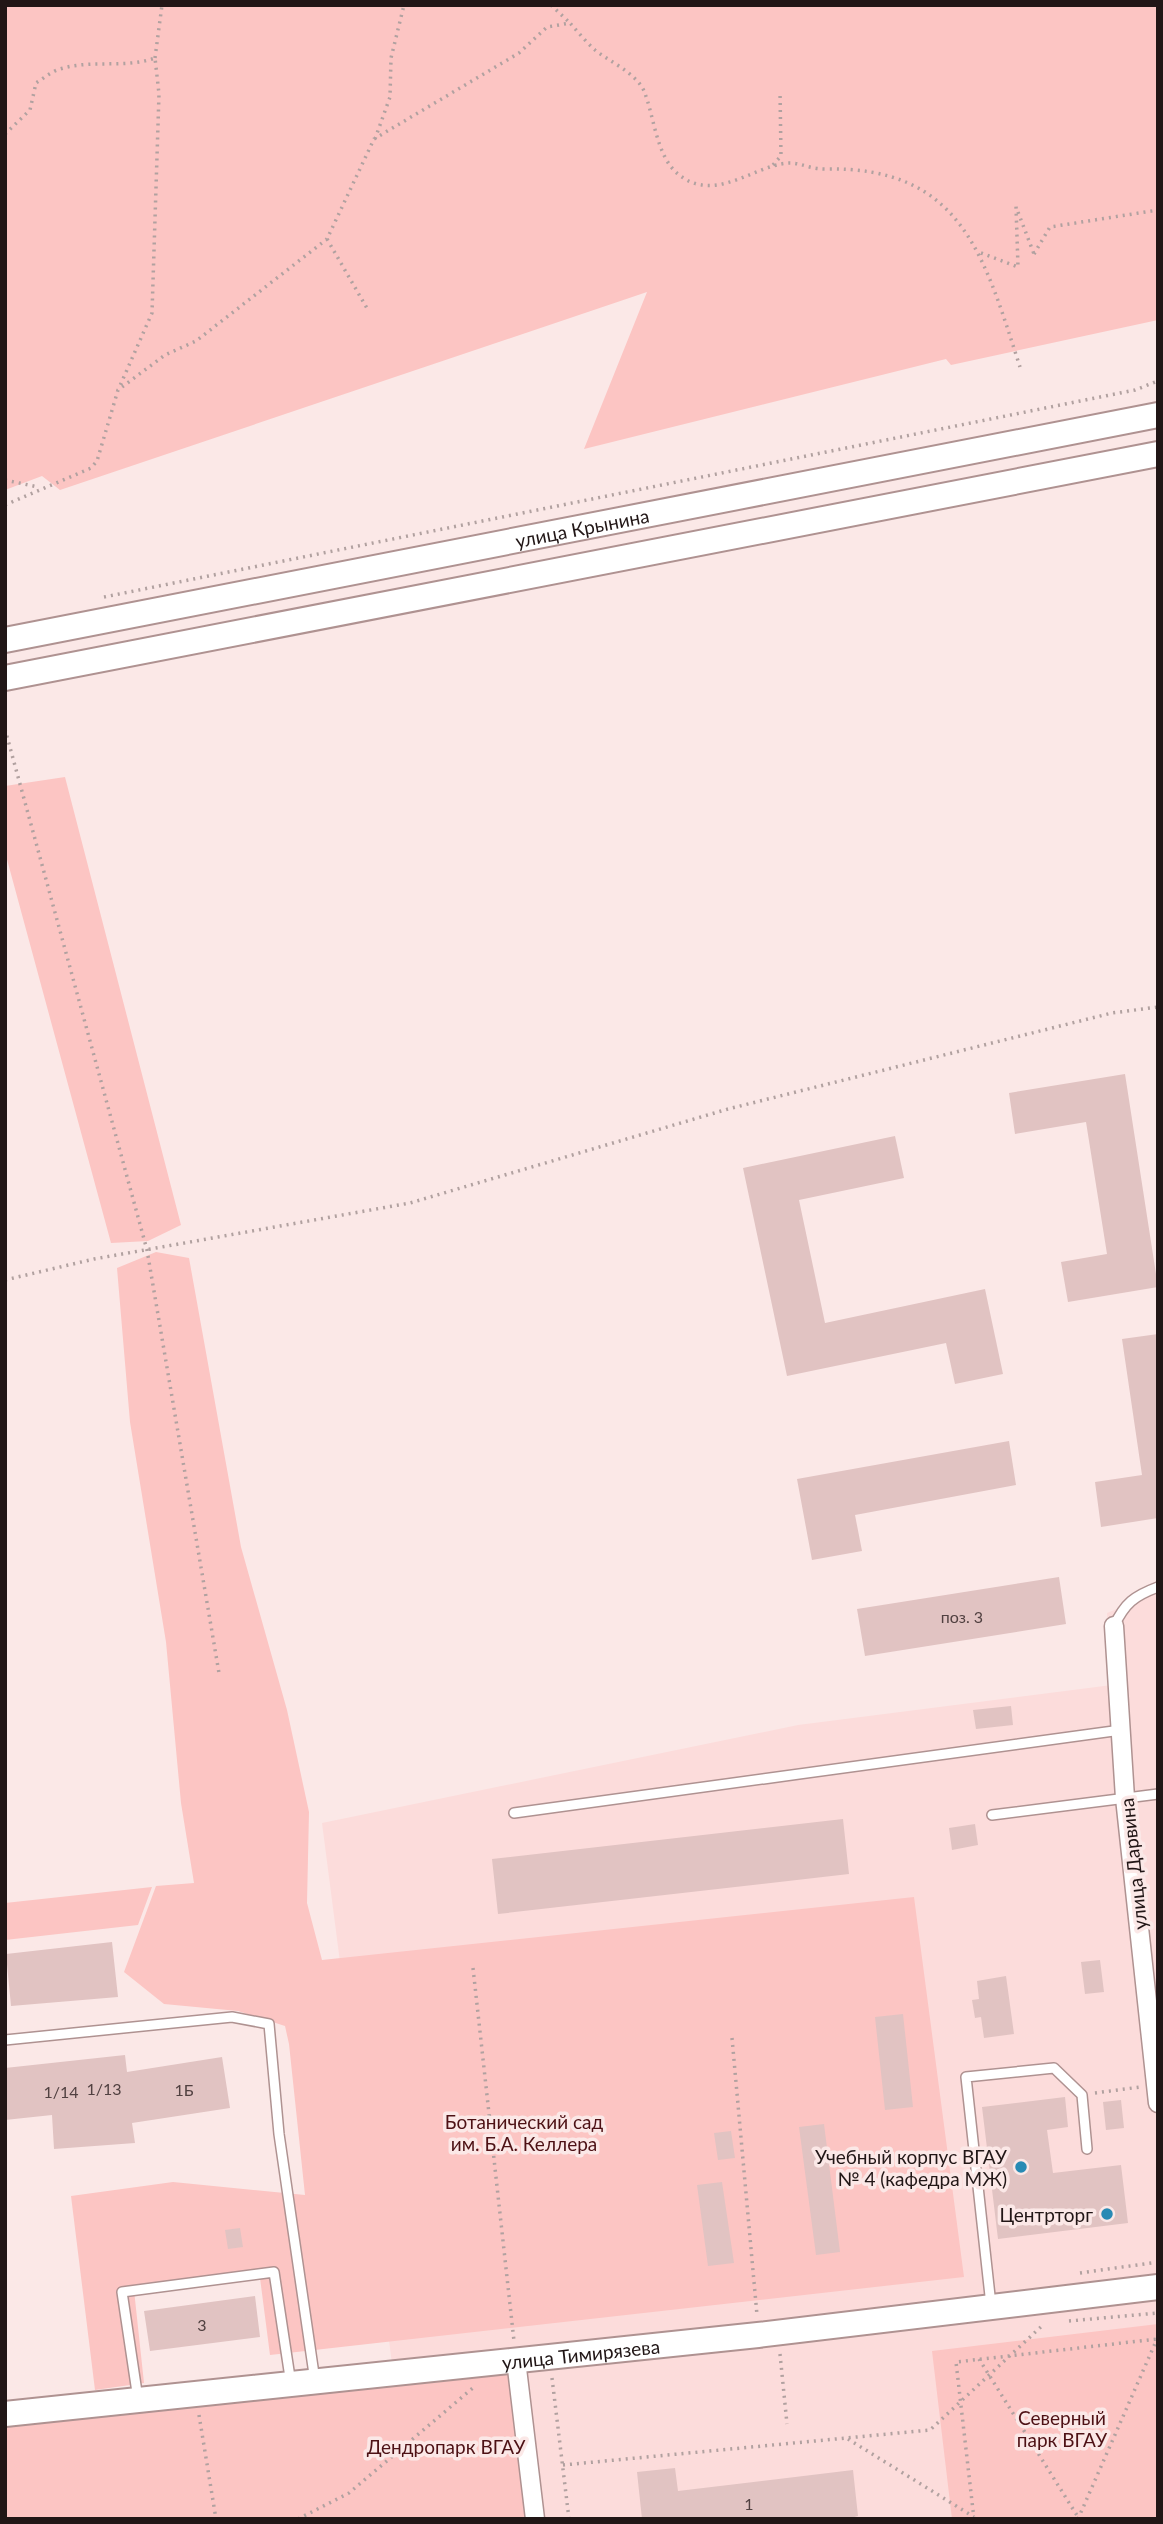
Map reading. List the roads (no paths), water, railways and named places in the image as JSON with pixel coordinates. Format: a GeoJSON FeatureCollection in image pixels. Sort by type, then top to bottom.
{"type":"FeatureCollection","features":[{"type":"Feature","properties":{"kind":"main road","name":"улица Крынина"},"geometry":{"type":"LineString","coordinates":[[5,640],[1158,415]]}},
{"type":"Feature","properties":{"kind":"main road","name":"улица Крынина"},"geometry":{"type":"LineString","coordinates":[[5,678],[1158,454]]}},
{"type":"Feature","properties":{"kind":"main road","name":"улица Тимирязева"},"geometry":{"type":"LineString","coordinates":[[5,2414],[511,2361],[769,2340],[991,2307],[1158,2287]]}},
{"type":"Feature","properties":{"kind":"street","name":"улица Дарвина"},"geometry":{"type":"LineString","coordinates":[[1114,1626],[1125,1798],[1157,2094]]}},
{"type":"Feature","properties":{"kind":"street"},"geometry":{"type":"LineString","coordinates":[[511,2361],[536,2519]]}},
{"type":"Feature","properties":{"kind":"lane"},"geometry":{"type":"LineString","coordinates":[[1114,1626],[1124,1606],[1135,1596],[1158,1587]]}},
{"type":"Feature","properties":{"kind":"lane"},"geometry":{"type":"LineString","coordinates":[[514,1813],[1121,1730]]}},
{"type":"Feature","properties":{"kind":"lane"},"geometry":{"type":"LineString","coordinates":[[992,1815],[1158,1794]]}},
{"type":"Feature","properties":{"kind":"lane"},"geometry":{"type":"LineString","coordinates":[[5,2040],[232,2017],[269,2024],[303,2384]]}},
{"type":"Feature","properties":{"kind":"lane"},"geometry":{"type":"LineString","coordinates":[[991,2307],[966,2077],[1054,2068],[1082,2095],[1087,2149]]}},
{"type":"Feature","properties":{"kind":"lane"},"geometry":{"type":"LineString","coordinates":[[138,2400],[122,2292],[274,2272],[303,2384]]}},
{"type":"Feature","properties":{"kind":"place","name":"Учебный корпус ВГАУ № 4 (кафедра МЖ)"},"geometry":{"type":"Point","coordinates":[1021,2167]}},
{"type":"Feature","properties":{"kind":"place","name":"Центрторг"},"geometry":{"type":"Point","coordinates":[1107,2214]}},
{"type":"Feature","properties":{"kind":"park label","name":"Ботанический сад им. Б.А. Келлера"},"geometry":{"type":"Point","coordinates":[524,2132]}},
{"type":"Feature","properties":{"kind":"park label","name":"Северный парк ВГАУ"},"geometry":{"type":"Point","coordinates":[1062,2428]}},
{"type":"Feature","properties":{"kind":"park label","name":"Дендропарк ВГАУ"},"geometry":{"type":"Point","coordinates":[446,2446]}}]}
